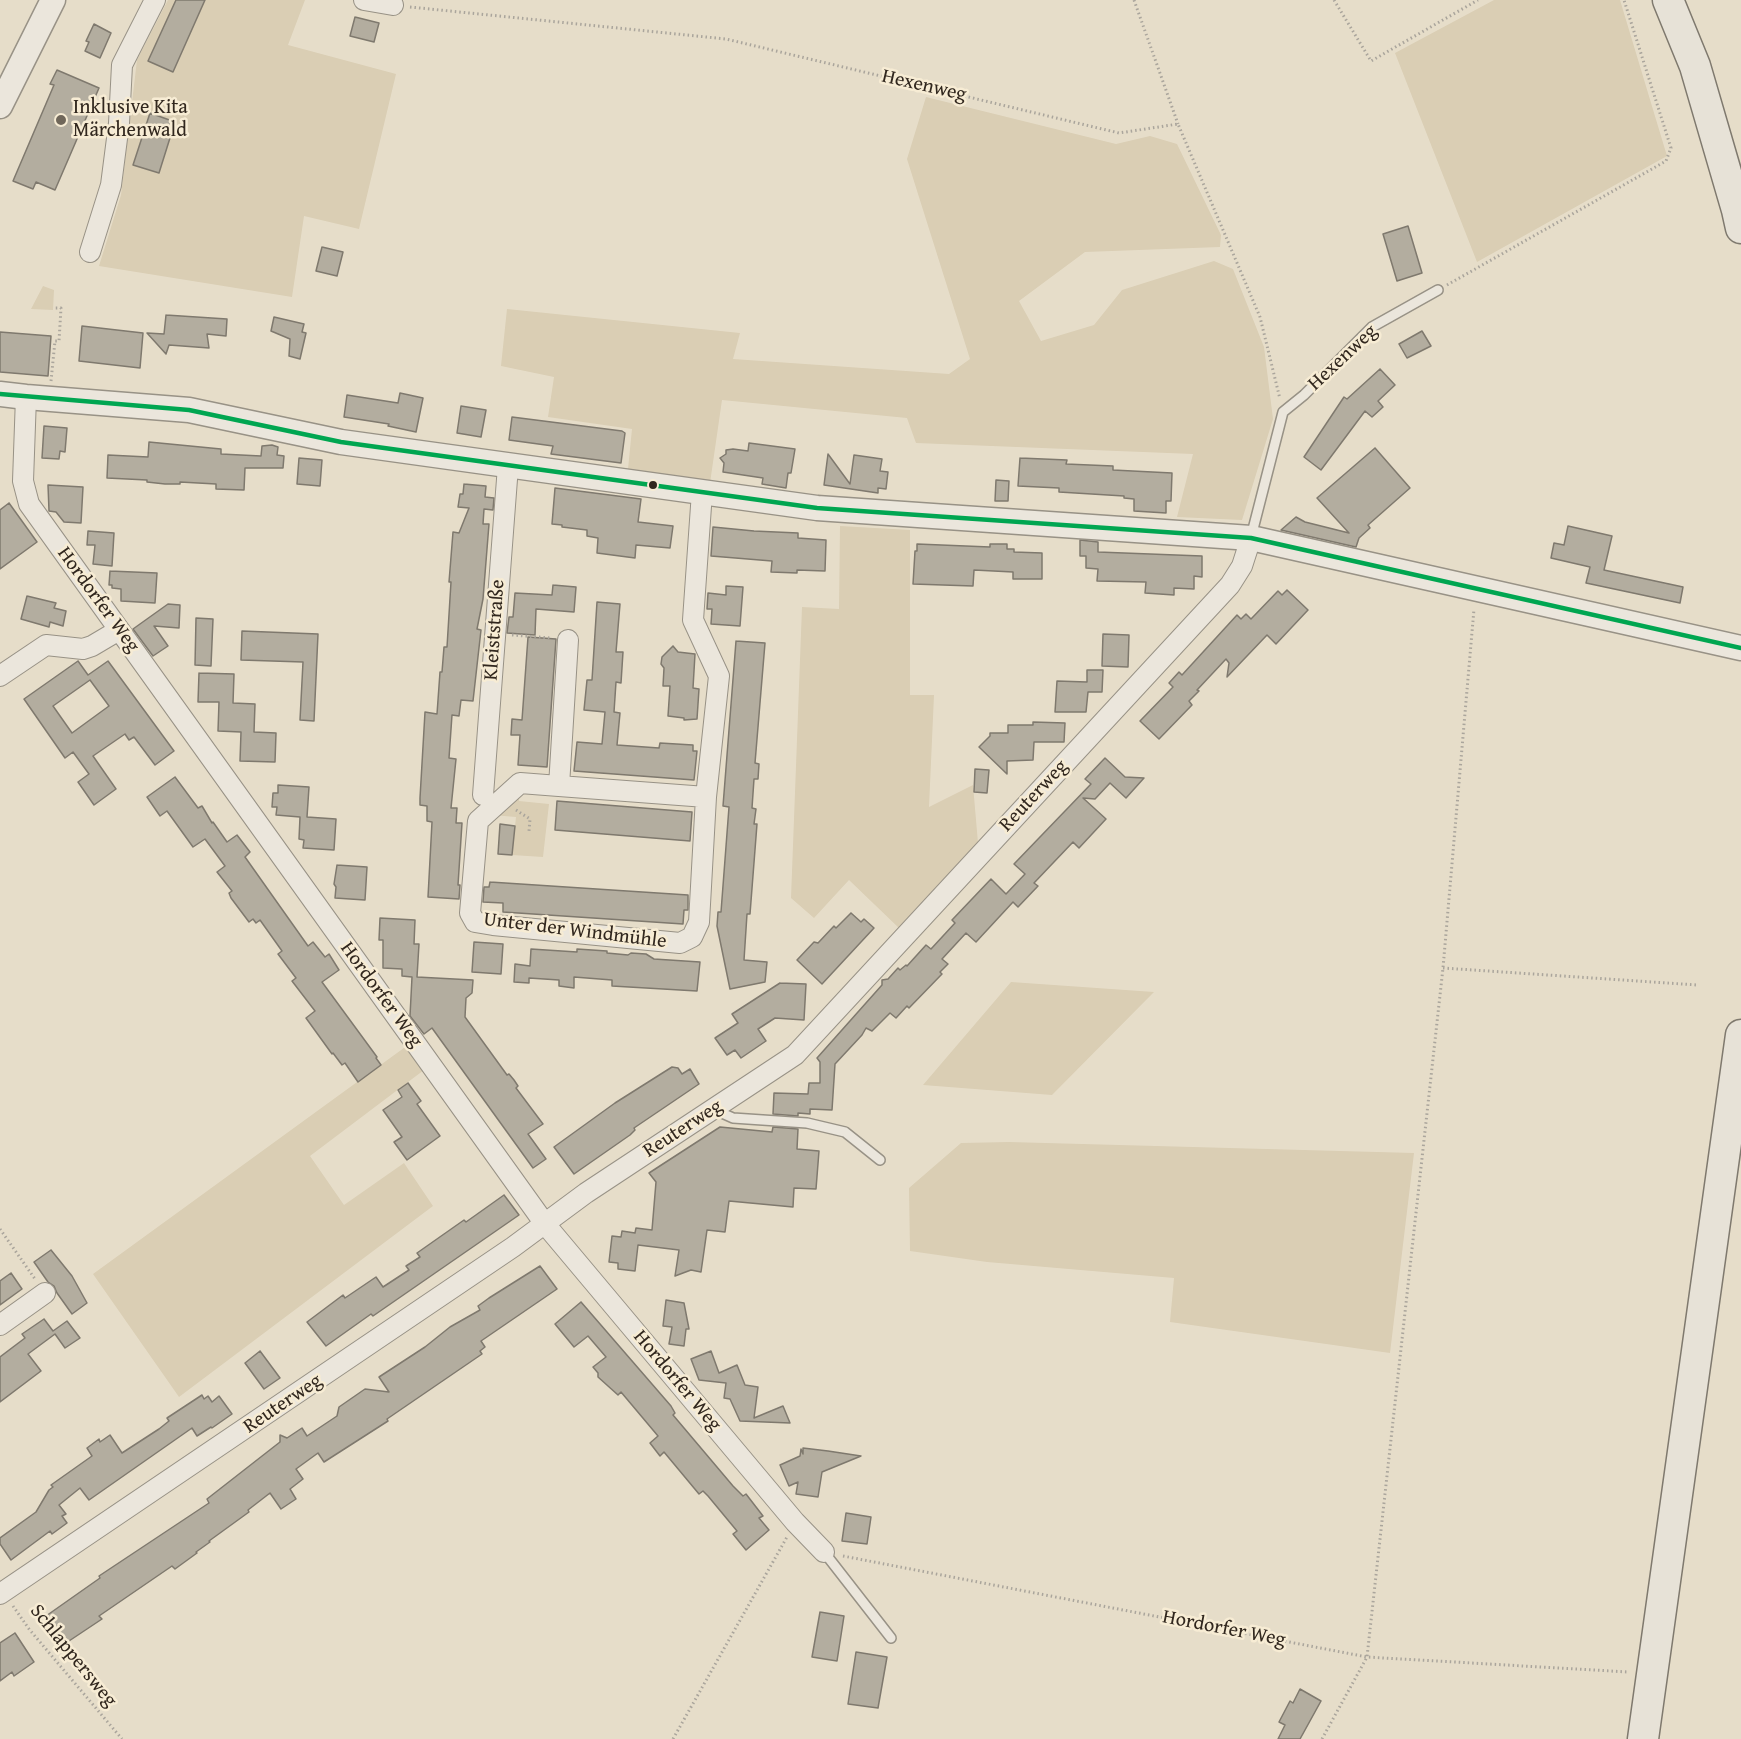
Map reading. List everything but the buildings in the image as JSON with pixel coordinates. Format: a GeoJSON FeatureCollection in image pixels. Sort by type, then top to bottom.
{"type":"FeatureCollection","features":[{"type":"Feature","properties":{"kind":"main road"},"geometry":{"type":"LineString","coordinates":[[1668,0],[1695,66],[1741,228]]}},
{"type":"Feature","properties":{"kind":"main road"},"geometry":{"type":"LineString","coordinates":[[1644,1739],[1741,1035]]}},
{"type":"Feature","properties":{"kind":"street"},"geometry":{"type":"LineString","coordinates":[[0,106],[53,0]]}},
{"type":"Feature","properties":{"kind":"street"},"geometry":{"type":"LineString","coordinates":[[90,252],[111,185],[119,123],[122,65],[155,0]]}},
{"type":"Feature","properties":{"kind":"street"},"geometry":{"type":"LineString","coordinates":[[364,0],[393,5]]}},
{"type":"Feature","properties":{"kind":"street"},"geometry":{"type":"LineString","coordinates":[[0,394],[189,410],[341,442],[817,508],[1251,538],[1741,648]]}},
{"type":"Feature","properties":{"kind":"street","name":"Hordorfer Weg"},"geometry":{"type":"LineString","coordinates":[[26,398],[23,481],[29,504],[545,1224],[795,1522],[824,1552]]}},
{"type":"Feature","properties":{"kind":"street","name":"Kleiststraße"},"geometry":{"type":"LineString","coordinates":[[483,795],[508,466]]}},
{"type":"Feature","properties":{"kind":"street","name":"Unter der Windmühle"},"geometry":{"type":"LineString","coordinates":[[702,492],[693,620],[719,676],[706,797],[699,922],[692,937],[680,944],[493,925],[475,922],[470,913],[478,821],[520,783],[706,797]]}},
{"type":"Feature","properties":{"kind":"street","name":"Reuterweg"},"geometry":{"type":"LineString","coordinates":[[1,1591],[545,1224],[586,1193],[795,1055],[1230,585],[1242,566],[1251,538]]}},
{"type":"Feature","properties":{"kind":"street"},"geometry":{"type":"LineString","coordinates":[[0,676],[46,645],[83,649],[119,630]]}},
{"type":"Feature","properties":{"kind":"street"},"geometry":{"type":"LineString","coordinates":[[559,786],[568,640]]}},
{"type":"Feature","properties":{"kind":"street"},"geometry":{"type":"LineString","coordinates":[[0,1325],[45,1293]]}},
{"type":"Feature","properties":{"kind":"lane","name":"Hexenweg"},"geometry":{"type":"LineString","coordinates":[[1283,412],[1304,395],[1372,327],[1438,290]]}},
{"type":"Feature","properties":{"kind":"lane"},"geometry":{"type":"LineString","coordinates":[[1251,538],[1283,412]]}},
{"type":"Feature","properties":{"kind":"lane"},"geometry":{"type":"LineString","coordinates":[[713,1109],[734,1118],[807,1123],[845,1132],[880,1160]]}},
{"type":"Feature","properties":{"kind":"lane","name":"Hordorfer Weg"},"geometry":{"type":"LineString","coordinates":[[824,1552],[891,1638]]}},
{"type":"Feature","properties":{"kind":"path"},"geometry":{"type":"LineString","coordinates":[[1134,0],[1178,124]]}},
{"type":"Feature","properties":{"kind":"path"},"geometry":{"type":"LineString","coordinates":[[1334,0],[1371,61],[1478,0]]}},
{"type":"Feature","properties":{"kind":"path"},"geometry":{"type":"LineString","coordinates":[[1438,290],[1666,161],[1671,148],[1623,0]]}},
{"type":"Feature","properties":{"kind":"path","name":"Hexenweg"},"geometry":{"type":"LineString","coordinates":[[393,5],[726,39],[1119,133],[1178,124],[1260,316],[1283,412]]}},
{"type":"Feature","properties":{"kind":"path"},"geometry":{"type":"LineString","coordinates":[[49,399],[61,308],[53,308]]}},
{"type":"Feature","properties":{"kind":"path"},"geometry":{"type":"LineString","coordinates":[[1322,1739],[1367,1657],[1443,968],[1474,609]]}},
{"type":"Feature","properties":{"kind":"path"},"geometry":{"type":"LineString","coordinates":[[504,798],[519,813],[530,819],[529,831]]}},
{"type":"Feature","properties":{"kind":"path"},"geometry":{"type":"LineString","coordinates":[[1443,968],[1697,985]]}},
{"type":"Feature","properties":{"kind":"path"},"geometry":{"type":"LineString","coordinates":[[0,1229],[45,1293]]}},
{"type":"Feature","properties":{"kind":"path"},"geometry":{"type":"LineString","coordinates":[[673,1739],[795,1522]]}},
{"type":"Feature","properties":{"kind":"path","name":"Hordorfer Weg"},"geometry":{"type":"LineString","coordinates":[[824,1552],[1367,1657],[1628,1672]]}},
{"type":"Feature","properties":{"kind":"path","name":"Schlappersweg"},"geometry":{"type":"LineString","coordinates":[[1,1591],[29,1629],[122,1739]]}},
{"type":"Feature","properties":{"kind":"shaded area"},"geometry":{"type":"Polygon","coordinates":[[[168,0],[305,0],[288,45],[396,74],[359,229],[304,216],[292,297],[99,266],[121,195],[137,60],[168,0]]]}},
{"type":"Feature","properties":{"kind":"shaded area"},"geometry":{"type":"Polygon","coordinates":[[[1494,0],[1620,0],[1667,156],[1477,262],[1395,53],[1494,0]]]}},
{"type":"Feature","properties":{"kind":"shaded area"},"geometry":{"type":"Polygon","coordinates":[[[926,97],[1116,144],[1150,136],[1177,144],[1221,235],[1220,247],[1085,252],[1019,301],[1041,341],[1094,325],[1122,290],[1214,261],[1233,269],[1264,347],[1273,419],[1242,520],[1177,517],[1193,454],[916,443],[907,418],[722,400],[710,483],[628,469],[632,429],[548,417],[554,377],[501,366],[507,309],[740,333],[733,359],[949,374],[970,359],[907,159],[926,97]]]}},
{"type":"Feature","properties":{"kind":"shaded area"},"geometry":{"type":"Polygon","coordinates":[[[43,286],[54,290],[53,310],[31,309],[43,286]]]}},
{"type":"Feature","properties":{"kind":"shaded area"},"geometry":{"type":"Polygon","coordinates":[[[840,526],[910,530],[910,695],[934,695],[929,807],[973,785],[978,843],[900,929],[849,880],[814,918],[791,898],[802,607],[839,609],[840,526]]]}},
{"type":"Feature","properties":{"kind":"shaded area"},"geometry":{"type":"Polygon","coordinates":[[[519,790],[519,801],[549,804],[543,857],[512,855],[516,817],[492,815],[519,790]]]}},
{"type":"Feature","properties":{"kind":"shaded area"},"geometry":{"type":"Polygon","coordinates":[[[1011,982],[1154,992],[1052,1095],[923,1085],[1011,982]]]}},
{"type":"Feature","properties":{"kind":"shaded area"},"geometry":{"type":"Polygon","coordinates":[[[408,1045],[424,1070],[310,1156],[344,1205],[404,1163],[433,1206],[179,1397],[93,1274],[408,1045]]]}},
{"type":"Feature","properties":{"kind":"shaded area"},"geometry":{"type":"Polygon","coordinates":[[[1009,1142],[1414,1153],[1390,1353],[1170,1322],[1174,1278],[987,1262],[910,1251],[909,1188],[961,1143],[1009,1142]]]}},
{"type":"Feature","properties":{"kind":"transit line"},"geometry":{"type":"LineString","coordinates":[[0,394],[189,410],[341,442],[817,508],[1251,538],[1741,648]]}},
{"type":"Feature","properties":{"kind":"place","name":"Inklusive Kita Märchenwald"},"geometry":{"type":"Point","coordinates":[61,120]}}]}
